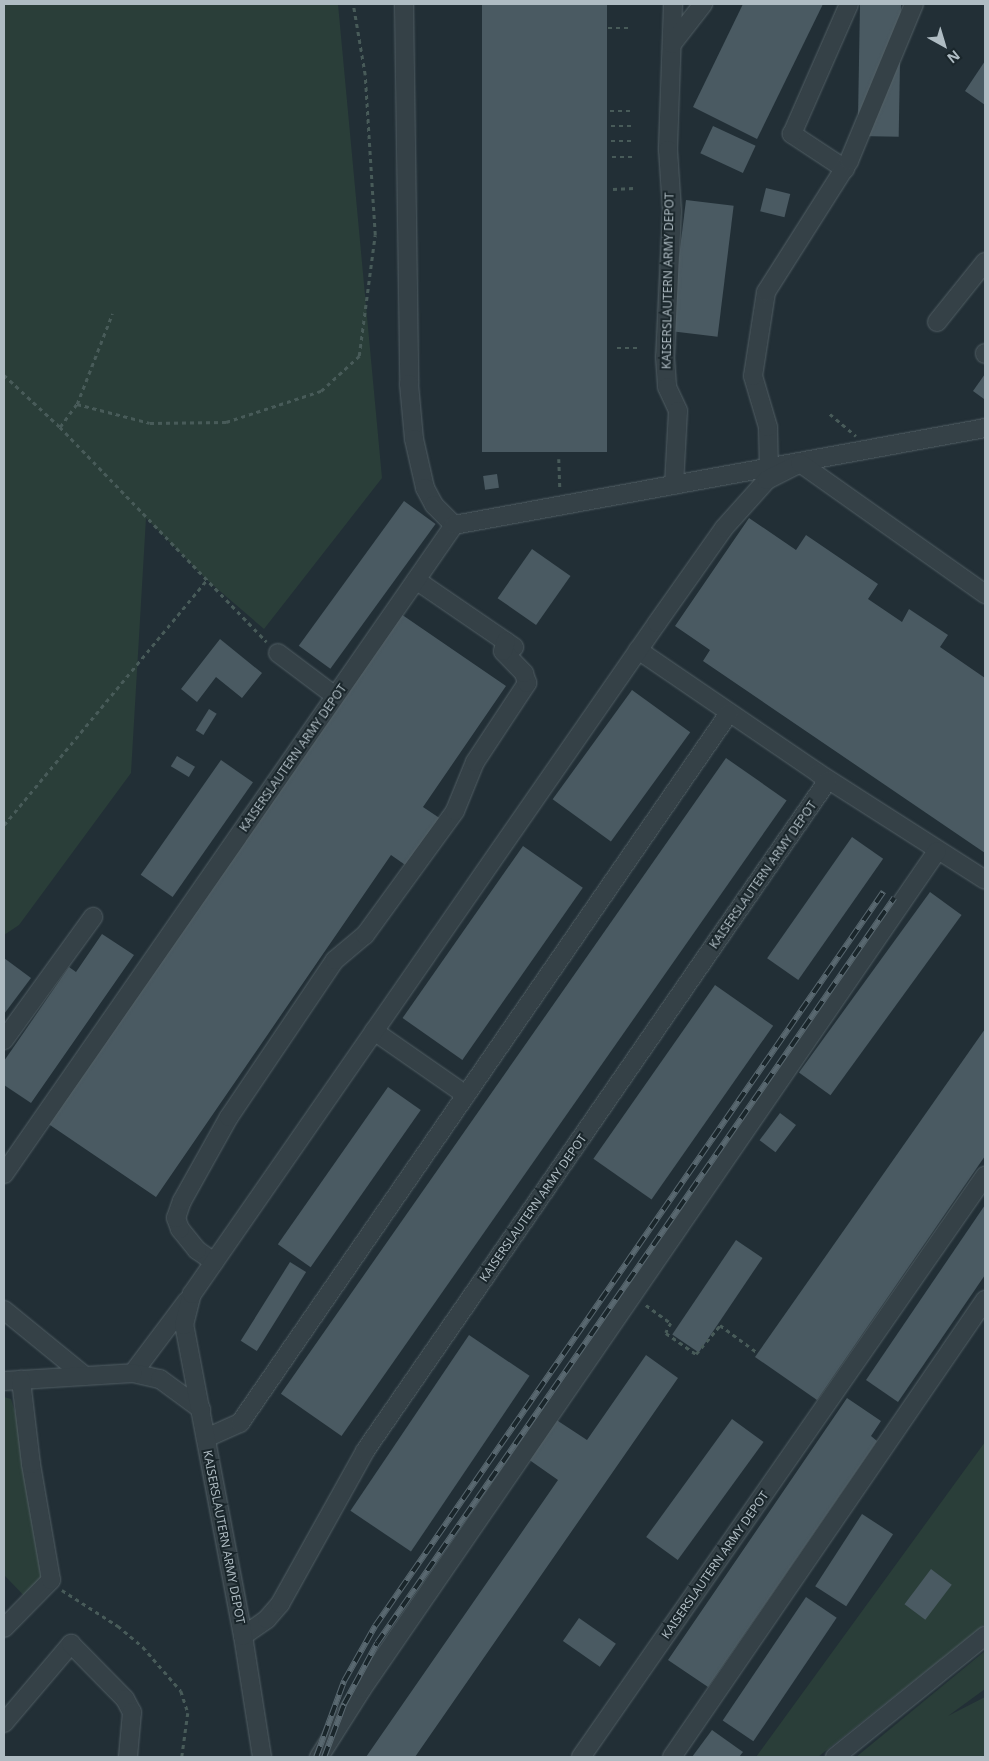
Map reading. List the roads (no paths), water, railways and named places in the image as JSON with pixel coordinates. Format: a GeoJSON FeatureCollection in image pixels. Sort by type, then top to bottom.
{"type":"FeatureCollection","features":[{"type":"Feature","properties":{"kind":"lane"},"geometry":{"type":"LineString","coordinates":[[404,4],[409,384],[413,432],[417,462],[425,488],[434,505],[454,525]]}},
{"type":"Feature","properties":{"kind":"lane","name":"KAISERSLAUTERN ARMY DEPOT"},"geometry":{"type":"LineString","coordinates":[[673,4],[668,150],[672,211],[667,387],[678,411],[674,485]]}},
{"type":"Feature","properties":{"kind":"lane"},"geometry":{"type":"LineString","coordinates":[[672,44],[703,4]]}},
{"type":"Feature","properties":{"kind":"lane"},"geometry":{"type":"LineString","coordinates":[[845,169],[792,134],[850,4]]}},
{"type":"Feature","properties":{"kind":"lane"},"geometry":{"type":"LineString","coordinates":[[769,469],[768,427],[754,376],[766,292],[845,169],[869,119],[914,4]]}},
{"type":"Feature","properties":{"kind":"lane"},"geometry":{"type":"LineString","coordinates":[[937,322],[985,262]]}},
{"type":"Feature","properties":{"kind":"lane","name":"KAISERSLAUTERN ARMY DEPOT"},"geometry":{"type":"LineString","coordinates":[[4,1174],[454,525],[769,469],[985,428]]}},
{"type":"Feature","properties":{"kind":"lane"},"geometry":{"type":"LineString","coordinates":[[800,463],[985,594]]}},
{"type":"Feature","properties":{"kind":"lane","name":"KAISERSLAUTERN ARMY DEPOT"},"geometry":{"type":"LineString","coordinates":[[262,1757],[243,1636],[184,1325],[192,1294],[724,528],[767,480],[800,463]]}},
{"type":"Feature","properties":{"kind":"lane"},"geometry":{"type":"LineString","coordinates":[[214,1262],[197,1250],[180,1229],[176,1218],[182,1201],[229,1117],[336,960],[365,934],[456,812],[475,762],[527,683],[524,673],[503,651],[510,644],[416,580]]}},
{"type":"Feature","properties":{"kind":"lane"},"geometry":{"type":"LineString","coordinates":[[638,650],[828,780],[985,880]]}},
{"type":"Feature","properties":{"kind":"lane"},"geometry":{"type":"LineString","coordinates":[[278,653],[335,696]]}},
{"type":"Feature","properties":{"kind":"lane","name":"KAISERSLAUTERN ARMY DEPOT"},"geometry":{"type":"LineString","coordinates":[[206,1438],[240,1423],[729,712]]}},
{"type":"Feature","properties":{"kind":"lane","name":"KAISERSLAUTERN ARMY DEPOT"},"geometry":{"type":"LineString","coordinates":[[243,1636],[267,1620],[280,1604],[365,1451],[828,780]]}},
{"type":"Feature","properties":{"kind":"lane"},"geometry":{"type":"LineString","coordinates":[[318,1757],[362,1689],[937,851]]}},
{"type":"Feature","properties":{"kind":"lane"},"geometry":{"type":"LineString","coordinates":[[4,1040],[93,917]]}},
{"type":"Feature","properties":{"kind":"lane"},"geometry":{"type":"LineString","coordinates":[[374,1031],[466,1095]]}},
{"type":"Feature","properties":{"kind":"lane","name":"KAISERSLAUTERN ARMY DEPOT"},"geometry":{"type":"LineString","coordinates":[[582,1757],[985,1176]]}},
{"type":"Feature","properties":{"kind":"lane"},"geometry":{"type":"LineString","coordinates":[[133,1373],[192,1294]]}},
{"type":"Feature","properties":{"kind":"lane"},"geometry":{"type":"LineString","coordinates":[[672,1757],[985,1300]]}},
{"type":"Feature","properties":{"kind":"lane"},"geometry":{"type":"LineString","coordinates":[[4,1310],[85,1376]]}},
{"type":"Feature","properties":{"kind":"lane"},"geometry":{"type":"LineString","coordinates":[[4,1381],[133,1373],[160,1379],[200,1409]]}},
{"type":"Feature","properties":{"kind":"lane"},"geometry":{"type":"LineString","coordinates":[[4,1628],[51,1580],[32,1464],[22,1380]]}},
{"type":"Feature","properties":{"kind":"lane"},"geometry":{"type":"LineString","coordinates":[[835,1757],[985,1636]]}},
{"type":"Feature","properties":{"kind":"lane"},"geometry":{"type":"LineString","coordinates":[[4,1723],[71,1644],[125,1699],[132,1712],[132,1729],[128,1757]]}},
{"type":"Feature","properties":{"kind":"railway"},"geometry":{"type":"LineString","coordinates":[[316,1757],[344,1681],[375,1626],[883,892]]}},
{"type":"Feature","properties":{"kind":"railway"},"geometry":{"type":"LineString","coordinates":[[324,1757],[344,1704],[377,1643],[894,898]]}}]}
